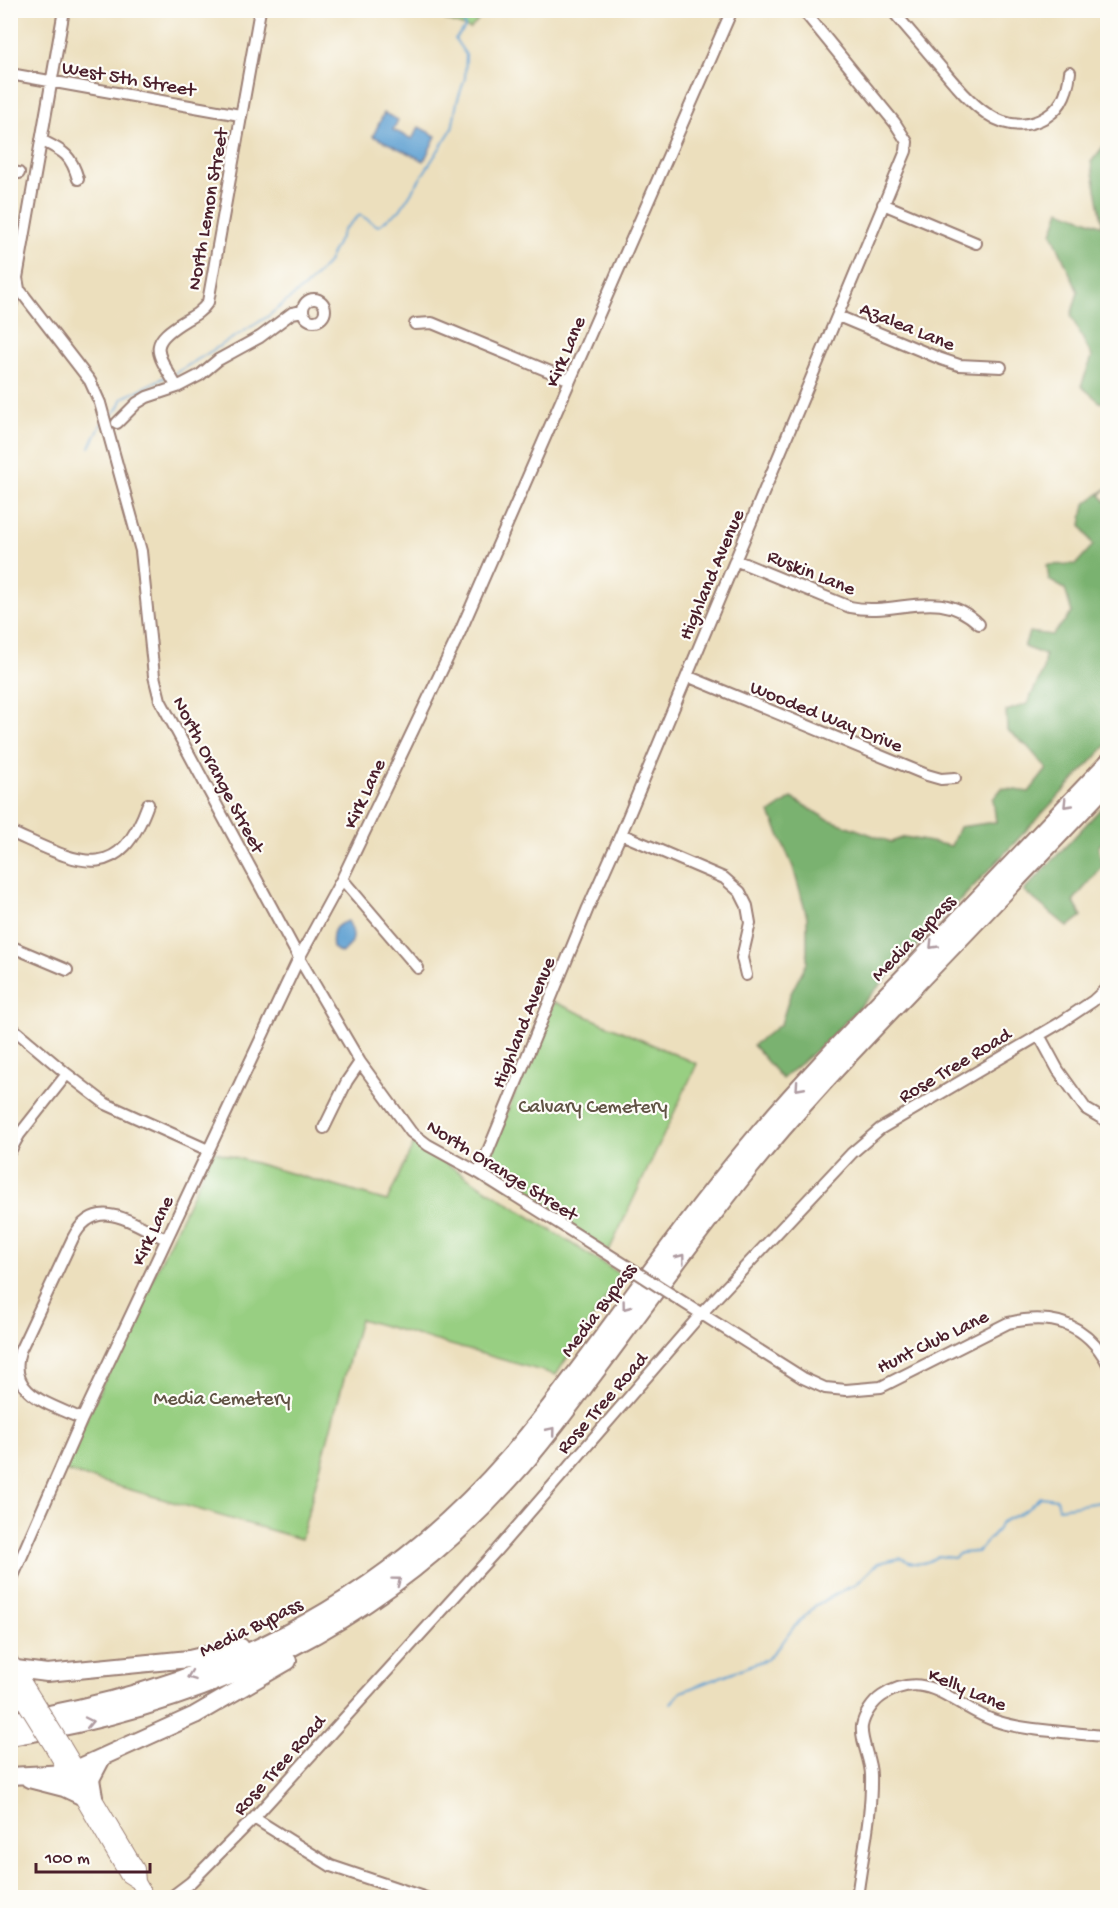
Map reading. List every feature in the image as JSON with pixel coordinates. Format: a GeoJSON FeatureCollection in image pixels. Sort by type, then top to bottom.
{"type":"FeatureCollection","features":[{"type":"Feature","properties":{"kind":"highway","name":"Media Bypass"},"geometry":{"type":"LineString","coordinates":[[10,1721],[97,1705],[177,1682],[246,1654],[320,1615],[366,1585],[453,1515],[492,1476],[548,1410],[711,1191],[765,1125],[1107,762]]}},
{"type":"Feature","properties":{"kind":"highway","name":"Media Bypass"},"geometry":{"type":"LineString","coordinates":[[10,1737],[119,1715],[208,1686],[252,1668],[303,1642],[375,1598],[464,1526],[516,1472],[560,1420],[710,1218],[777,1135],[834,1071],[1107,784]]}},
{"type":"Feature","properties":{"kind":"highway"},"geometry":{"type":"LineString","coordinates":[[10,1776],[72,1770],[215,1704],[298,1654],[375,1598]]}},
{"type":"Feature","properties":{"kind":"highway"},"geometry":{"type":"LineString","coordinates":[[19,1683],[47,1673],[205,1656],[250,1644],[320,1615]]}},
{"type":"Feature","properties":{"kind":"highway"},"geometry":{"type":"LineString","coordinates":[[10,1776],[64,1788],[88,1797],[91,1779],[102,1758]]}},
{"type":"Feature","properties":{"kind":"main road"},"geometry":{"type":"LineString","coordinates":[[19,1683],[88,1797],[126,1873],[138,1882],[147,1898]]}},
{"type":"Feature","properties":{"kind":"street"},"geometry":{"type":"LineString","coordinates":[[10,312],[64,10]]}},
{"type":"Feature","properties":{"kind":"street","name":"North Lemon Street"},"geometry":{"type":"LineString","coordinates":[[175,383],[159,354],[158,346],[160,338],[168,330],[203,309],[208,302],[260,10]]}},
{"type":"Feature","properties":{"kind":"street","name":"Kirk Lane"},"geometry":{"type":"LineString","coordinates":[[10,1583],[82,1419],[208,1150],[299,958],[342,879],[463,626],[732,10]]}},
{"type":"Feature","properties":{"kind":"street","name":"Highland Avenue"},"geometry":{"type":"LineString","coordinates":[[479,1173],[898,172],[908,142],[803,10]]}},
{"type":"Feature","properties":{"kind":"street"},"geometry":{"type":"LineString","coordinates":[[897,12],[968,99],[982,111],[998,120],[1016,125],[1031,124],[1045,118],[1057,109],[1065,98],[1069,88],[1070,72]]}},
{"type":"Feature","properties":{"kind":"street","name":"West 5th Street"},"geometry":{"type":"LineString","coordinates":[[10,74],[240,115]]}},
{"type":"Feature","properties":{"kind":"street"},"geometry":{"type":"LineString","coordinates":[[41,140],[65,152],[74,164],[78,179]]}},
{"type":"Feature","properties":{"kind":"street"},"geometry":{"type":"LineString","coordinates":[[883,204],[976,243]]}},
{"type":"Feature","properties":{"kind":"street","name":"North Orange Street"},"geometry":{"type":"LineString","coordinates":[[17,278],[19,289],[90,381],[100,403],[141,551],[154,676],[160,700],[173,729],[299,958],[360,1062],[411,1132],[701,1314]]}},
{"type":"Feature","properties":{"kind":"street"},"geometry":{"type":"LineString","coordinates":[[117,423],[137,403],[175,383],[200,375],[218,360],[260,337],[292,313],[303,311]]}},
{"type":"Feature","properties":{"kind":"street","name":"Azalea Lane"},"geometry":{"type":"LineString","coordinates":[[838,316],[959,365],[1001,367]]}},
{"type":"Feature","properties":{"kind":"street"},"geometry":{"type":"LineString","coordinates":[[415,324],[432,323],[570,380]]}},
{"type":"Feature","properties":{"kind":"street","name":"Ruskin Lane"},"geometry":{"type":"LineString","coordinates":[[735,560],[850,607],[872,610],[935,604],[967,612],[979,624]]}},
{"type":"Feature","properties":{"kind":"street","name":"Wooded Way Drive"},"geometry":{"type":"LineString","coordinates":[[687,676],[927,775],[941,780],[955,778]]}},
{"type":"Feature","properties":{"kind":"street"},"geometry":{"type":"LineString","coordinates":[[10,832],[70,858],[88,861],[104,860],[118,853],[130,843],[148,804]]}},
{"type":"Feature","properties":{"kind":"street"},"geometry":{"type":"LineString","coordinates":[[621,834],[724,878],[740,892],[747,906],[750,923],[742,958],[746,975]]}},
{"type":"Feature","properties":{"kind":"street"},"geometry":{"type":"LineString","coordinates":[[342,879],[418,968]]}},
{"type":"Feature","properties":{"kind":"street"},"geometry":{"type":"LineString","coordinates":[[10,946],[68,970]]}},
{"type":"Feature","properties":{"kind":"street","name":"Rose Tree Road"},"geometry":{"type":"LineString","coordinates":[[170,1898],[190,1882],[254,1818],[496,1551],[701,1314],[852,1153],[870,1136],[1039,1035],[1093,1001],[1107,987]]}},
{"type":"Feature","properties":{"kind":"street"},"geometry":{"type":"LineString","coordinates":[[10,1026],[67,1074],[120,1111],[208,1150]]}},
{"type":"Feature","properties":{"kind":"street"},"geometry":{"type":"LineString","coordinates":[[1039,1035],[1058,1070],[1086,1109],[1107,1122]]}},
{"type":"Feature","properties":{"kind":"street"},"geometry":{"type":"LineString","coordinates":[[324,1128],[346,1081],[360,1062]]}},
{"type":"Feature","properties":{"kind":"street"},"geometry":{"type":"LineString","coordinates":[[10,1151],[19,1135],[67,1074]]}},
{"type":"Feature","properties":{"kind":"street"},"geometry":{"type":"LineString","coordinates":[[82,1419],[34,1396],[25,1390],[19,1380],[16,1371],[17,1361],[34,1320],[79,1227],[89,1218],[102,1214],[117,1216],[166,1239]]}},
{"type":"Feature","properties":{"kind":"street","name":"Hunt Club Lane"},"geometry":{"type":"LineString","coordinates":[[701,1314],[803,1378],[825,1388],[846,1390],[881,1387],[1008,1323],[1030,1318],[1053,1319],[1075,1328],[1089,1339],[1107,1364]]}},
{"type":"Feature","properties":{"kind":"street","name":"Kelly Lane"},"geometry":{"type":"LineString","coordinates":[[857,1898],[871,1780],[870,1760],[862,1727],[868,1712],[878,1699],[889,1692],[902,1686],[917,1684],[933,1688],[998,1722],[1103,1736],[1107,1739]]}},
{"type":"Feature","properties":{"kind":"street"},"geometry":{"type":"LineString","coordinates":[[254,1818],[331,1866],[426,1898]]}},
{"type":"Feature","properties":{"kind":"green space"},"geometry":{"type":"Polygon","coordinates":[[[441,10],[487,11],[470,29],[445,20],[441,10]]]}},
{"type":"Feature","properties":{"kind":"green space"},"geometry":{"type":"Polygon","coordinates":[[[1107,142],[1108,397],[1101,403],[1081,386],[1092,357],[1071,316],[1078,292],[1052,233],[1060,210],[1103,226],[1091,162],[1107,142]]]}},
{"type":"Feature","properties":{"kind":"green space"},"geometry":{"type":"Polygon","coordinates":[[[1107,488],[1100,495],[1108,504],[1107,745],[830,1038],[782,1079],[753,1045],[781,1024],[790,995],[807,962],[807,917],[793,867],[770,813],[792,798],[825,818],[891,842],[905,837],[951,846],[959,827],[996,822],[993,799],[1002,788],[1029,792],[1047,769],[1028,747],[1007,730],[1006,711],[1027,704],[1043,671],[1045,655],[1024,647],[1029,632],[1052,635],[1072,613],[1065,589],[1049,580],[1047,565],[1076,564],[1093,545],[1081,525],[1085,504],[1107,488]]]}},
{"type":"Feature","properties":{"kind":"green space"},"geometry":{"type":"Polygon","coordinates":[[[1107,802],[1107,837],[1098,847],[1103,866],[1073,901],[1082,916],[1068,927],[1024,891],[1107,802]]]}},
{"type":"Feature","properties":{"kind":"green space","name":"Calvary Cemetery"},"geometry":{"type":"Polygon","coordinates":[[[554,1002],[697,1064],[609,1251],[490,1176],[486,1171],[485,1164],[554,1002]]]}},
{"type":"Feature","properties":{"kind":"green space","name":"Media Cemetery"},"geometry":{"type":"Polygon","coordinates":[[[414,1143],[621,1275],[556,1375],[360,1319],[301,1539],[62,1470],[213,1151],[387,1201],[414,1143]]]}},
{"type":"Feature","properties":{"kind":"water"},"geometry":{"type":"Polygon","coordinates":[[[384,113],[398,120],[393,130],[412,139],[419,127],[436,136],[424,161],[373,136],[384,113]]]}},
{"type":"Feature","properties":{"kind":"water"},"geometry":{"type":"Polygon","coordinates":[[[348,921],[353,939],[341,953],[333,948],[332,938],[336,927],[348,921]]]}},
{"type":"Feature","properties":{"kind":"waterway"},"geometry":{"type":"LineString","coordinates":[[174,374],[267,317],[308,284],[327,264],[344,229],[360,215],[378,226],[400,210],[452,129],[457,102],[465,78],[466,55],[455,39],[465,28],[463,10]]}},
{"type":"Feature","properties":{"kind":"waterway"},"geometry":{"type":"LineString","coordinates":[[109,417],[118,409],[123,398],[165,377]]}},
{"type":"Feature","properties":{"kind":"waterway"},"geometry":{"type":"LineString","coordinates":[[90,447],[102,423]]}},
{"type":"Feature","properties":{"kind":"waterway"},"geometry":{"type":"LineString","coordinates":[[671,1703],[681,1692],[767,1659],[816,1605],[857,1583],[878,1563],[901,1558],[920,1563],[938,1556],[954,1558],[960,1553],[977,1552],[998,1529],[1000,1523],[1026,1510],[1040,1497],[1057,1499],[1059,1508],[1108,1501]]}}]}
